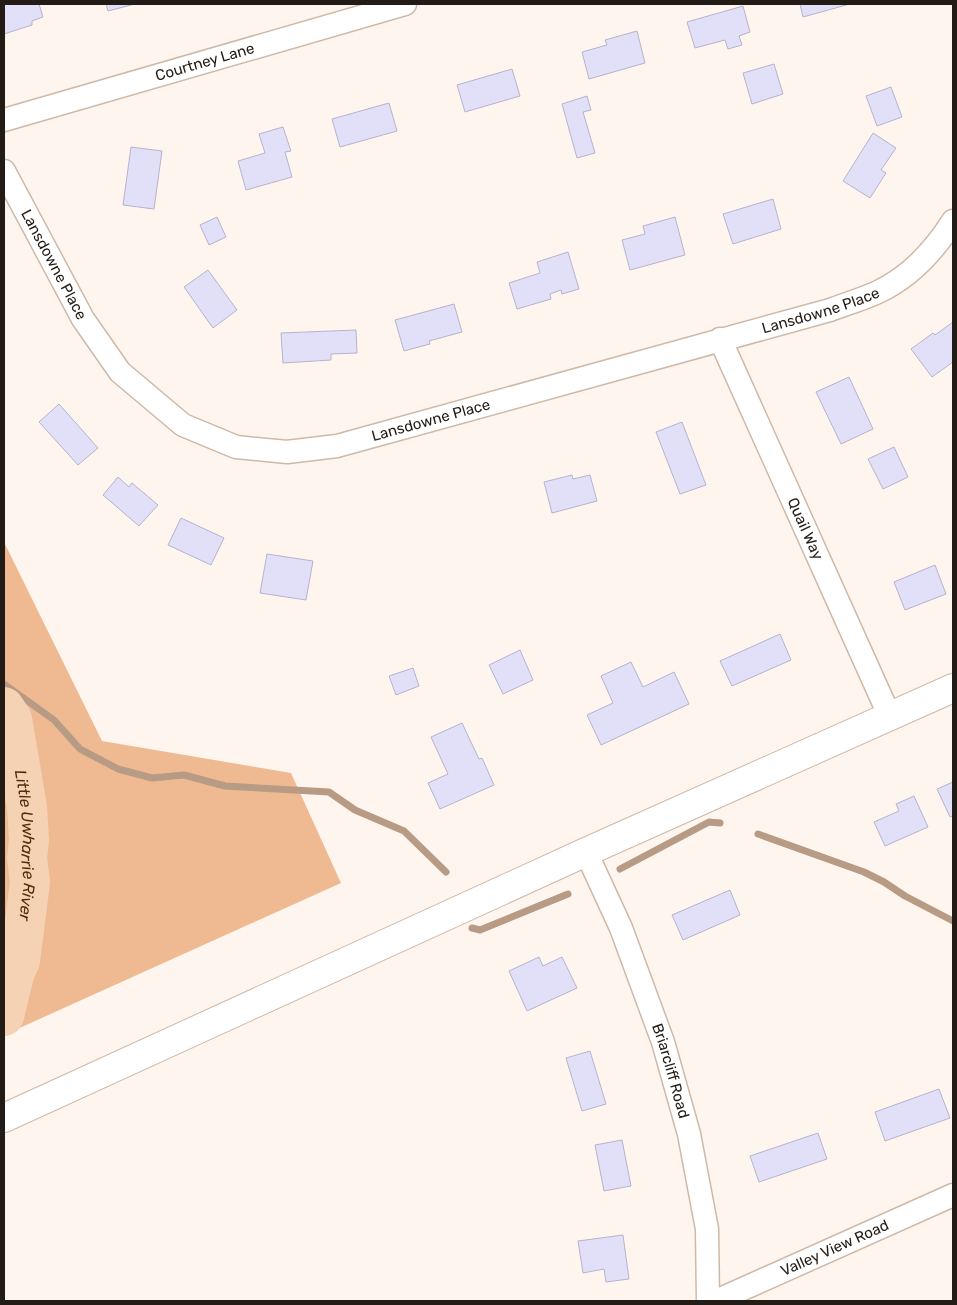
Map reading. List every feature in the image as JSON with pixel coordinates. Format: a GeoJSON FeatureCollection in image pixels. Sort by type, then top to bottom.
{"type":"FeatureCollection","features":[{"type":"Feature","properties":{"kind":"main road"},"geometry":{"type":"LineString","coordinates":[[4,1118],[586,852],[953,688]]}},
{"type":"Feature","properties":{"kind":"street","name":"Courtney Lane"},"geometry":{"type":"LineString","coordinates":[[4,120],[405,4]]}},
{"type":"Feature","properties":{"kind":"street","name":"Lansdowne Place"},"geometry":{"type":"LineString","coordinates":[[4,172],[83,319],[120,372],[183,425],[236,447],[287,452],[336,446],[830,310],[878,292],[903,277],[927,256],[953,221]]}},
{"type":"Feature","properties":{"kind":"street","name":"Quail Way"},"geometry":{"type":"LineString","coordinates":[[720,340],[890,717]]}},
{"type":"Feature","properties":{"kind":"street","name":"Briarcliff Road"},"geometry":{"type":"LineString","coordinates":[[586,852],[621,928],[663,1042],[689,1134],[708,1230],[708,1301]]}},
{"type":"Feature","properties":{"kind":"street","name":"Valley View Road"},"geometry":{"type":"LineString","coordinates":[[716,1301],[953,1195]]}},
{"type":"Feature","properties":{"kind":"shaded area"},"geometry":{"type":"Polygon","coordinates":[[[4,542],[102,741],[291,773],[341,883],[4,1035],[4,542]]]}},
{"type":"Feature","properties":{"kind":"building"},"geometry":{"type":"Polygon","coordinates":[[[4,4],[39,4],[43,17],[32,21],[32,25],[4,34],[4,4]]]}},
{"type":"Feature","properties":{"kind":"building"},"geometry":{"type":"Polygon","coordinates":[[[106,4],[135,4],[108,11],[106,4]]]}},
{"type":"Feature","properties":{"kind":"building"},"geometry":{"type":"Polygon","coordinates":[[[800,4],[850,4],[803,17],[800,4]]]}},
{"type":"Feature","properties":{"kind":"building"},"geometry":{"type":"Polygon","coordinates":[[[743,6],[750,32],[739,36],[742,45],[728,49],[725,40],[695,48],[687,22],[743,6]]]}},
{"type":"Feature","properties":{"kind":"building"},"geometry":{"type":"Polygon","coordinates":[[[637,31],[645,63],[589,79],[582,52],[607,45],[605,40],[637,31]]]}},
{"type":"Feature","properties":{"kind":"building"},"geometry":{"type":"Polygon","coordinates":[[[774,64],[783,94],[752,104],[743,73],[774,64]]]}},
{"type":"Feature","properties":{"kind":"building"},"geometry":{"type":"Polygon","coordinates":[[[512,69],[520,96],[465,112],[457,85],[512,69]]]}},
{"type":"Feature","properties":{"kind":"building"},"geometry":{"type":"Polygon","coordinates":[[[891,87],[902,117],[877,126],[866,96],[891,87]]]}},
{"type":"Feature","properties":{"kind":"building"},"geometry":{"type":"Polygon","coordinates":[[[587,96],[591,110],[583,112],[595,153],[577,158],[562,104],[587,96]]]}},
{"type":"Feature","properties":{"kind":"building"},"geometry":{"type":"Polygon","coordinates":[[[389,103],[397,131],[340,147],[332,119],[389,103]]]}},
{"type":"Feature","properties":{"kind":"building"},"geometry":{"type":"Polygon","coordinates":[[[283,127],[291,151],[285,152],[292,177],[246,190],[238,161],[265,153],[259,134],[283,127]]]}},
{"type":"Feature","properties":{"kind":"building"},"geometry":{"type":"Polygon","coordinates":[[[873,133],[896,148],[881,170],[886,173],[870,198],[843,181],[873,133]]]}},
{"type":"Feature","properties":{"kind":"building"},"geometry":{"type":"Polygon","coordinates":[[[131,147],[162,151],[154,209],[123,205],[131,147]]]}},
{"type":"Feature","properties":{"kind":"building"},"geometry":{"type":"Polygon","coordinates":[[[773,199],[781,229],[733,244],[723,214],[773,199]]]}},
{"type":"Feature","properties":{"kind":"building"},"geometry":{"type":"Polygon","coordinates":[[[217,217],[226,237],[209,245],[200,225],[217,217]]]}},
{"type":"Feature","properties":{"kind":"building"},"geometry":{"type":"Polygon","coordinates":[[[675,217],[685,255],[630,270],[622,240],[645,234],[643,226],[675,217]]]}},
{"type":"Feature","properties":{"kind":"building"},"geometry":{"type":"Polygon","coordinates":[[[568,252],[579,289],[562,294],[561,290],[550,294],[551,299],[517,309],[509,283],[540,273],[537,262],[568,252]]]}},
{"type":"Feature","properties":{"kind":"building"},"geometry":{"type":"Polygon","coordinates":[[[208,270],[237,310],[213,328],[184,287],[208,270]]]}},
{"type":"Feature","properties":{"kind":"building"},"geometry":{"type":"Polygon","coordinates":[[[454,304],[462,332],[429,341],[430,344],[404,351],[395,320],[454,304]]]}},
{"type":"Feature","properties":{"kind":"building"},"geometry":{"type":"Polygon","coordinates":[[[953,322],[953,362],[932,377],[911,349],[933,333],[935,335],[953,322]]]}},
{"type":"Feature","properties":{"kind":"building"},"geometry":{"type":"Polygon","coordinates":[[[356,330],[357,353],[331,354],[331,360],[283,363],[281,333],[356,330]]]}},
{"type":"Feature","properties":{"kind":"building"},"geometry":{"type":"Polygon","coordinates":[[[849,377],[873,429],[841,444],[816,392],[849,377]]]}},
{"type":"Feature","properties":{"kind":"building"},"geometry":{"type":"Polygon","coordinates":[[[59,404],[98,448],[78,465],[39,422],[59,404]]]}},
{"type":"Feature","properties":{"kind":"building"},"geometry":{"type":"Polygon","coordinates":[[[682,422],[706,485],[680,494],[656,432],[682,422]]]}},
{"type":"Feature","properties":{"kind":"building"},"geometry":{"type":"Polygon","coordinates":[[[894,447],[908,477],[883,489],[868,459],[894,447]]]}},
{"type":"Feature","properties":{"kind":"building"},"geometry":{"type":"Polygon","coordinates":[[[572,475],[573,479],[590,475],[597,501],[552,513],[544,482],[572,475]]]}},
{"type":"Feature","properties":{"kind":"building"},"geometry":{"type":"Polygon","coordinates":[[[118,477],[129,487],[132,483],[158,505],[139,526],[103,495],[118,477]]]}},
{"type":"Feature","properties":{"kind":"building"},"geometry":{"type":"Polygon","coordinates":[[[181,518],[224,538],[211,565],[168,545],[181,518]]]}},
{"type":"Feature","properties":{"kind":"building"},"geometry":{"type":"Polygon","coordinates":[[[267,554],[313,561],[306,600],[260,593],[267,554]]]}},
{"type":"Feature","properties":{"kind":"building"},"geometry":{"type":"Polygon","coordinates":[[[935,565],[946,594],[905,610],[894,582],[935,565]]]}},
{"type":"Feature","properties":{"kind":"building"},"geometry":{"type":"Polygon","coordinates":[[[780,634],[791,660],[732,686],[720,661],[780,634]]]}},
{"type":"Feature","properties":{"kind":"building"},"geometry":{"type":"Polygon","coordinates":[[[520,650],[533,680],[503,694],[489,665],[520,650]]]}},
{"type":"Feature","properties":{"kind":"building"},"geometry":{"type":"Polygon","coordinates":[[[631,662],[643,687],[674,672],[689,704],[601,745],[587,715],[613,703],[601,676],[631,662]]]}},
{"type":"Feature","properties":{"kind":"building"},"geometry":{"type":"Polygon","coordinates":[[[413,668],[419,686],[396,695],[389,676],[413,668]]]}},
{"type":"Feature","properties":{"kind":"building"},"geometry":{"type":"Polygon","coordinates":[[[462,723],[479,759],[482,758],[494,785],[440,809],[428,783],[448,774],[431,737],[462,723]]]}},
{"type":"Feature","properties":{"kind":"building"},"geometry":{"type":"Polygon","coordinates":[[[953,782],[953,816],[950,817],[937,789],[953,782]]]}},
{"type":"Feature","properties":{"kind":"building"},"geometry":{"type":"Polygon","coordinates":[[[914,796],[928,827],[885,846],[874,822],[899,811],[896,804],[914,796]]]}},
{"type":"Feature","properties":{"kind":"building"},"geometry":{"type":"Polygon","coordinates":[[[730,890],[740,915],[683,940],[672,915],[730,890]]]}},
{"type":"Feature","properties":{"kind":"building"},"geometry":{"type":"Polygon","coordinates":[[[539,957],[543,966],[562,957],[577,988],[527,1011],[509,971],[539,957]]]}},
{"type":"Feature","properties":{"kind":"building"},"geometry":{"type":"Polygon","coordinates":[[[590,1051],[606,1104],[582,1111],[566,1058],[590,1051]]]}},
{"type":"Feature","properties":{"kind":"building"},"geometry":{"type":"Polygon","coordinates":[[[939,1089],[950,1118],[885,1141],[875,1112],[939,1089]]]}},
{"type":"Feature","properties":{"kind":"building"},"geometry":{"type":"Polygon","coordinates":[[[818,1133],[827,1159],[759,1182],[750,1156],[818,1133]]]}},
{"type":"Feature","properties":{"kind":"building"},"geometry":{"type":"Polygon","coordinates":[[[622,1140],[631,1186],[604,1191],[595,1145],[622,1140]]]}},
{"type":"Feature","properties":{"kind":"building"},"geometry":{"type":"Polygon","coordinates":[[[623,1235],[629,1279],[606,1282],[604,1269],[583,1273],[578,1241],[623,1235]]]}},
{"type":"Feature","properties":{"kind":"waterway"},"geometry":{"type":"LineString","coordinates":[[4,684],[54,720],[80,749],[118,769],[152,778],[184,775],[225,786],[329,792],[355,810],[404,831],[446,872]]}},
{"type":"Feature","properties":{"kind":"waterway","name":"Little Uwharrie River"},"geometry":{"type":"LineString","coordinates":[[4,707],[12,719],[27,807],[29,840],[27,858],[30,882],[20,961],[15,971],[4,1016]]}},
{"type":"Feature","properties":{"kind":"waterway"},"geometry":{"type":"LineString","coordinates":[[620,869],[709,822],[720,823]]}},
{"type":"Feature","properties":{"kind":"waterway"},"geometry":{"type":"LineString","coordinates":[[758,834],[864,872],[953,921]]}},
{"type":"Feature","properties":{"kind":"waterway"},"geometry":{"type":"LineString","coordinates":[[472,928],[480,930],[568,894]]}}]}
